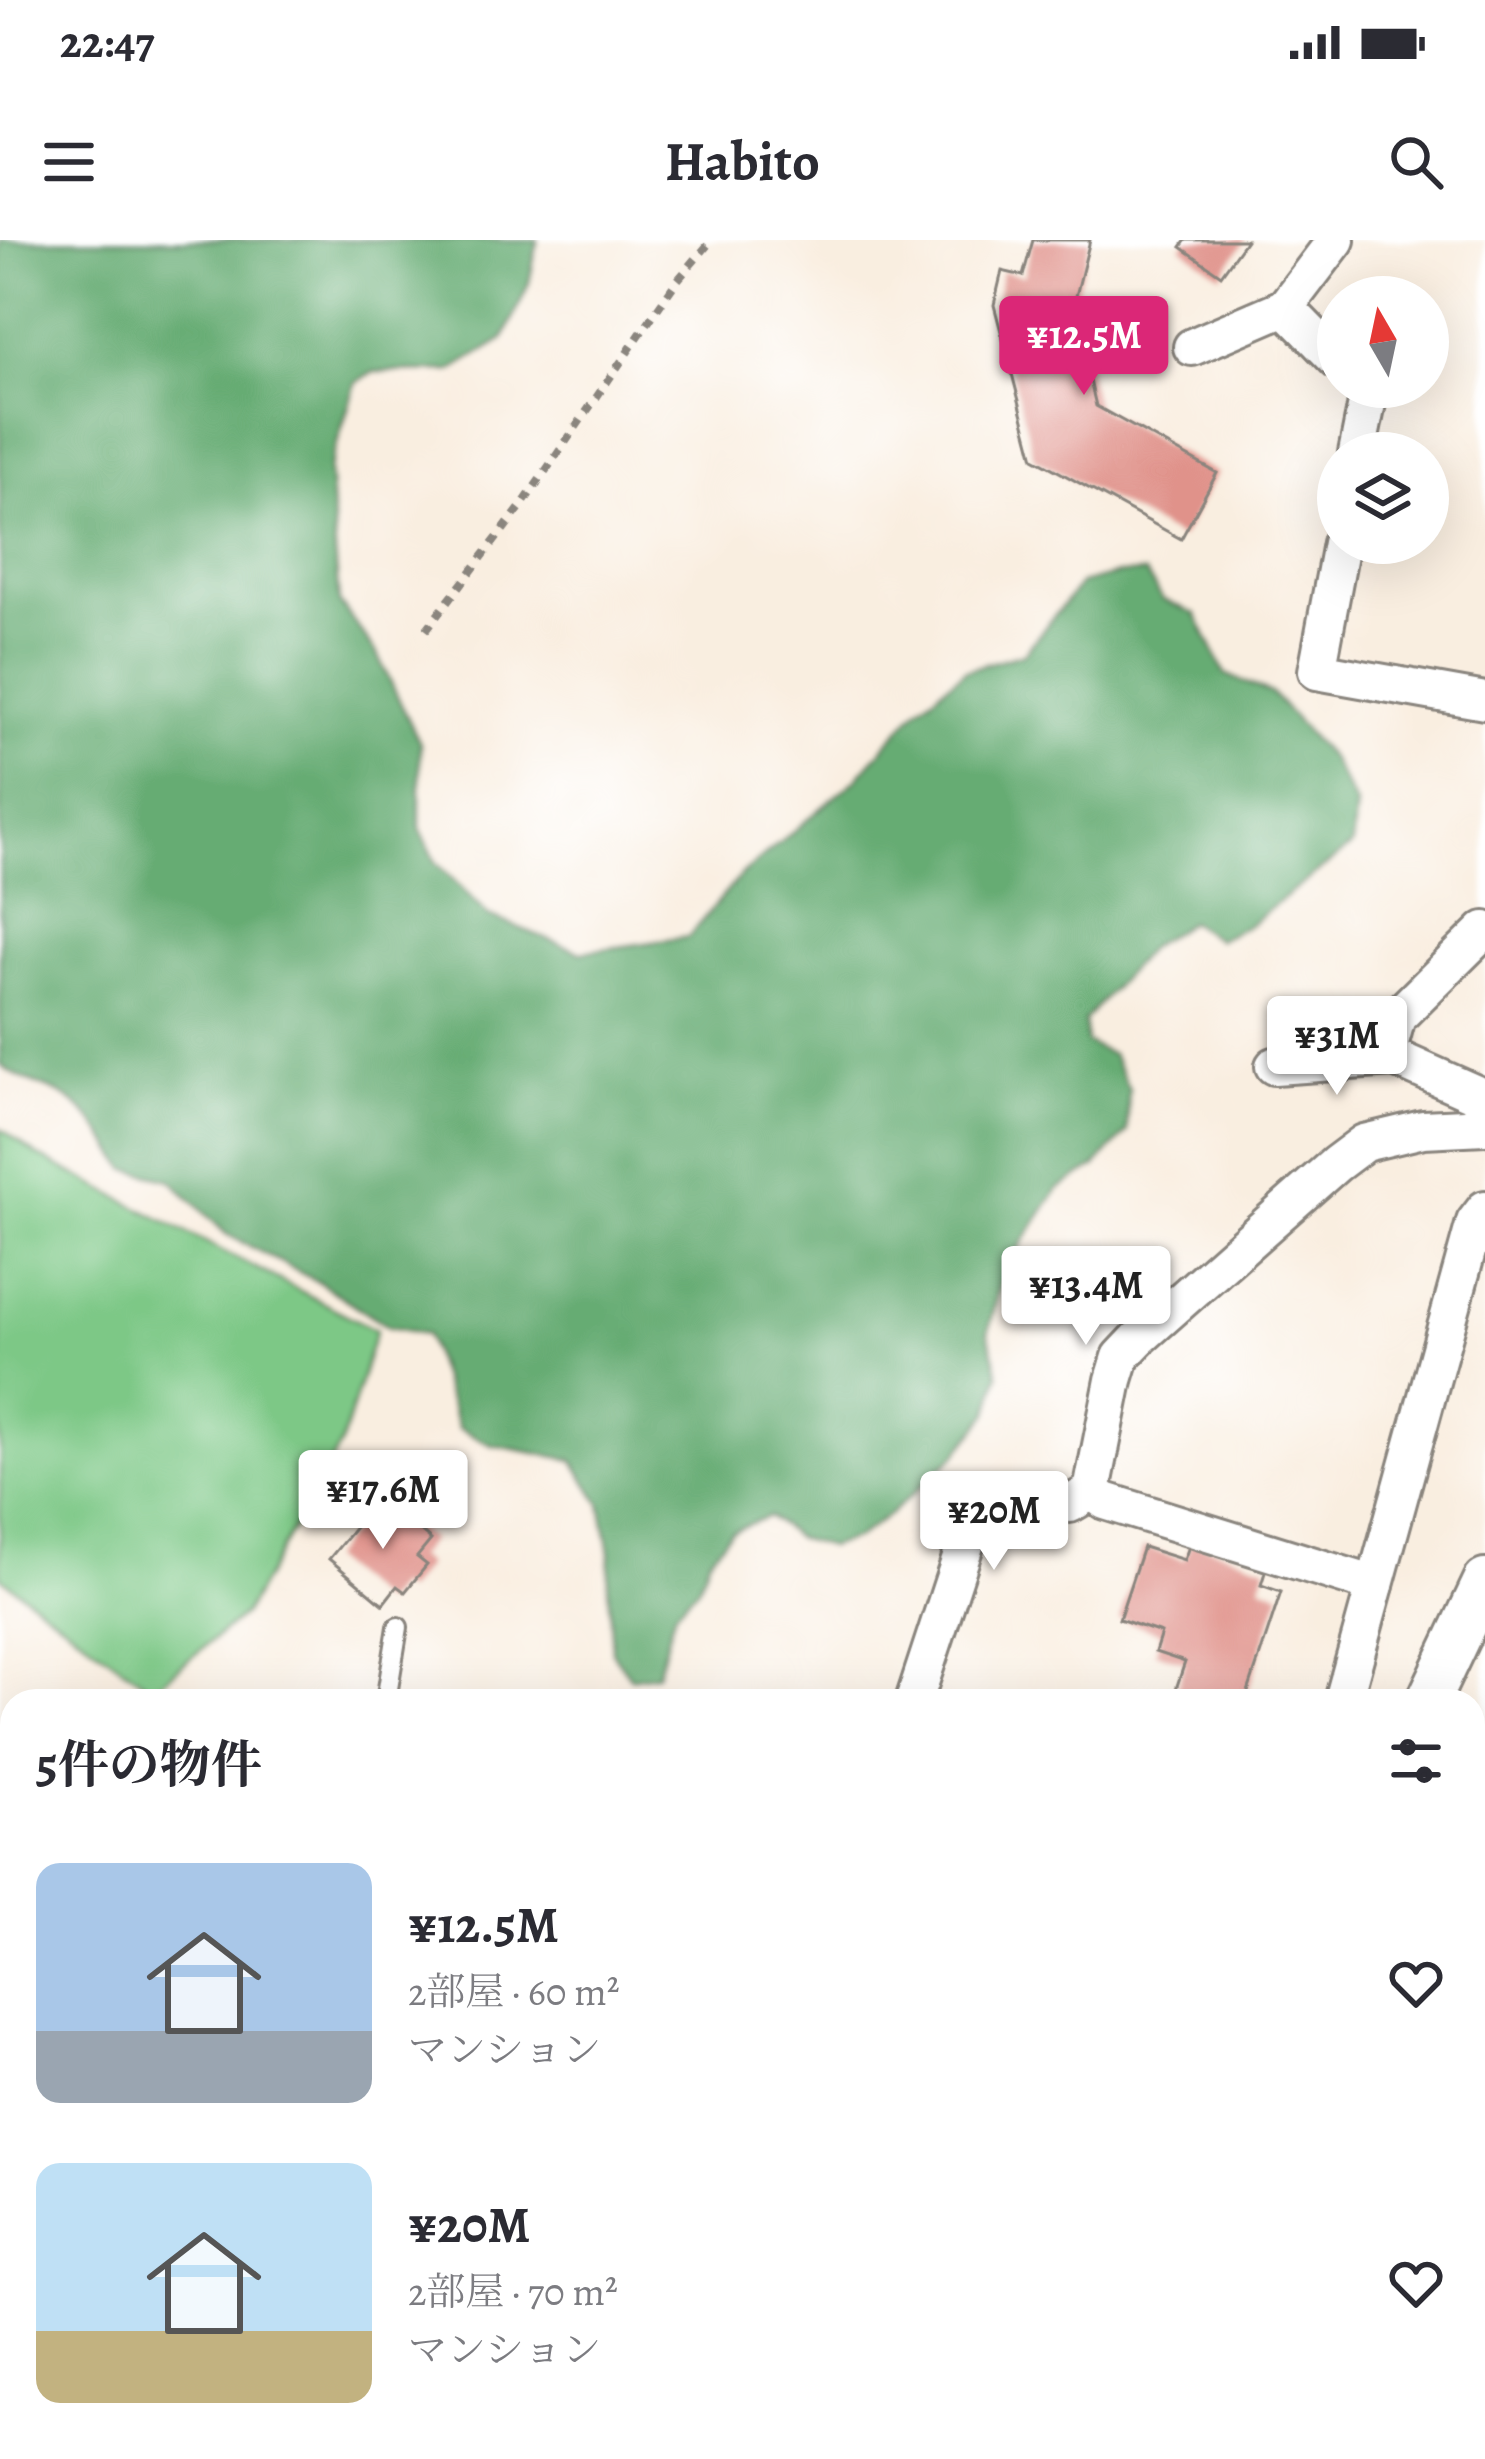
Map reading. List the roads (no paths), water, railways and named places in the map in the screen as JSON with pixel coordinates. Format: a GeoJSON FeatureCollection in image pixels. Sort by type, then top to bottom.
{"type":"FeatureCollection","features":[{"type":"Feature","properties":{"kind":"street"},"geometry":{"type":"LineString","coordinates":[[1192,347],[1285,307],[1336,240]]}},
{"type":"Feature","properties":{"kind":"street"},"geometry":{"type":"LineString","coordinates":[[1285,307],[1317,340]]}},
{"type":"Feature","properties":{"kind":"street"},"geometry":{"type":"LineString","coordinates":[[1337,564],[1317,671],[1485,701]]}},
{"type":"Feature","properties":{"kind":"street"},"geometry":{"type":"LineString","coordinates":[[1395,1058],[1389,1046],[1397,1017],[1485,930]]}},
{"type":"Feature","properties":{"kind":"street"},"geometry":{"type":"LineString","coordinates":[[1274,1066],[1395,1058],[1485,1098]]}},
{"type":"Feature","properties":{"kind":"street"},"geometry":{"type":"LineString","coordinates":[[918,1689],[974,1518],[997,1496],[1070,1504],[1092,1491],[1120,1358],[1138,1339],[1364,1143],[1423,1129],[1485,1126]]}},
{"type":"Feature","properties":{"kind":"street"},"geometry":{"type":"LineString","coordinates":[[1346,1689],[1475,1222],[1485,1210]]}},
{"type":"Feature","properties":{"kind":"street"},"geometry":{"type":"LineString","coordinates":[[1092,1491],[1105,1501],[1375,1585]]}},
{"type":"Feature","properties":{"kind":"street"},"geometry":{"type":"LineString","coordinates":[[1434,1689],[1485,1581]]}},
{"type":"Feature","properties":{"kind":"lane"},"geometry":{"type":"LineString","coordinates":[[388,1689],[398,1627]]}}]}
